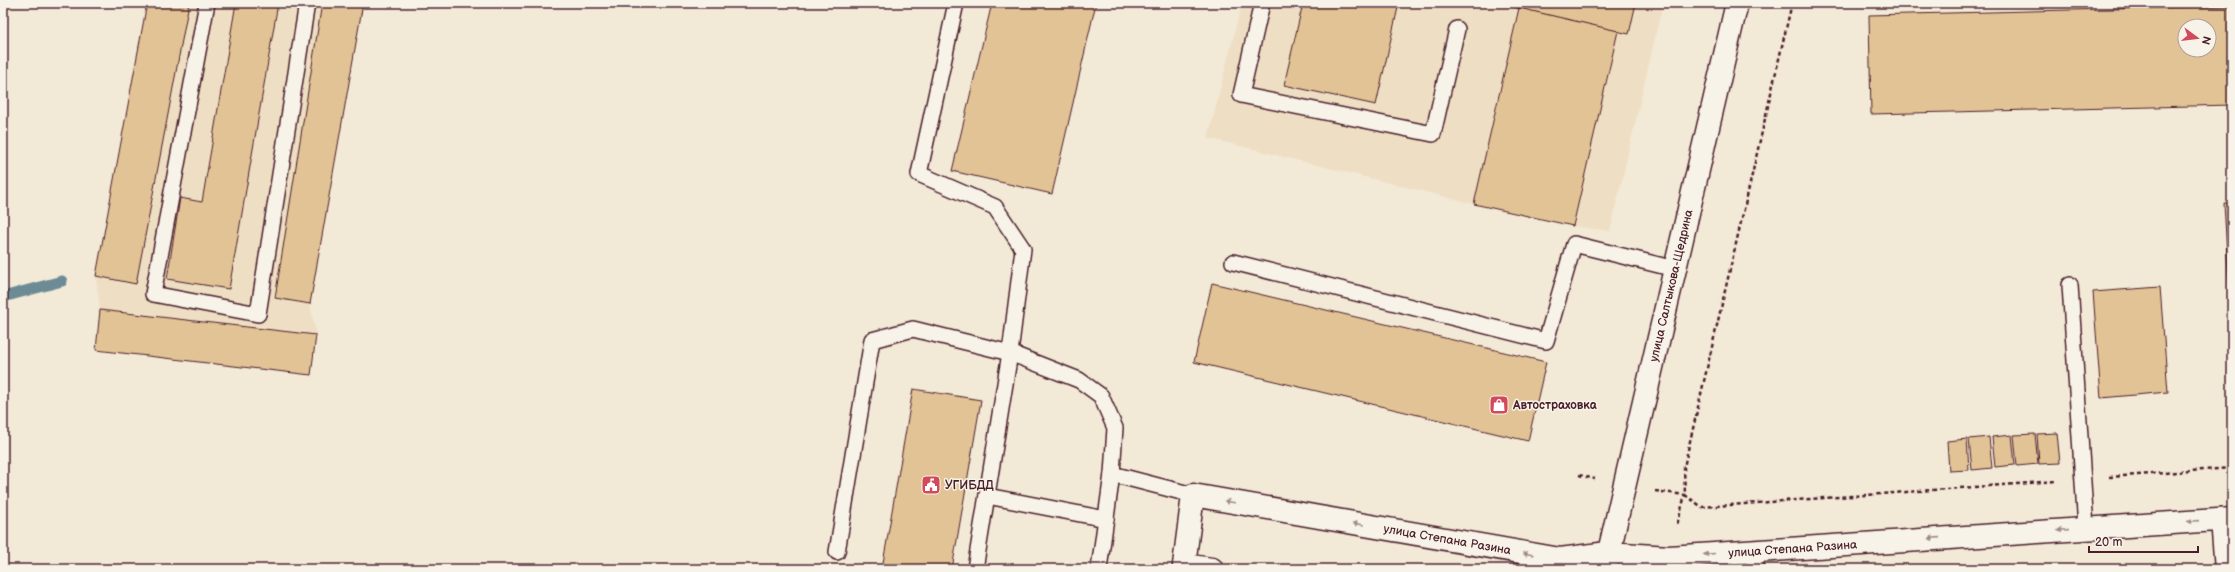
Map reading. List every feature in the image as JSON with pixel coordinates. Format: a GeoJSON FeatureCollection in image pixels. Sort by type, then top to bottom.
{"type":"FeatureCollection","features":[{"type":"Feature","properties":{"kind":"main road","name":"улица Салтыкова-Щедрина"},"geometry":{"type":"LineString","coordinates":[[1606,561],[1737,3]]}},
{"type":"Feature","properties":{"kind":"main road","name":"улица Степана Разина"},"geometry":{"type":"LineString","coordinates":[[1193,495],[1560,559],[1606,561],[1762,549],[2227,519]]}},
{"type":"Feature","properties":{"kind":"main road"},"geometry":{"type":"LineString","coordinates":[[1193,495],[1184,565],[1212,569]]}},
{"type":"Feature","properties":{"kind":"main road"},"geometry":{"type":"LineString","coordinates":[[2226,569],[2227,519]]}},
{"type":"Feature","properties":{"kind":"lane"},"geometry":{"type":"LineString","coordinates":[[207,3],[153,294],[258,314],[307,3]]}},
{"type":"Feature","properties":{"kind":"lane"},"geometry":{"type":"LineString","coordinates":[[956,3],[919,174],[995,207],[1023,249],[1010,353],[975,569]]}},
{"type":"Feature","properties":{"kind":"lane"},"geometry":{"type":"LineString","coordinates":[[1262,3],[1241,95],[1433,134],[1457,29]]}},
{"type":"Feature","properties":{"kind":"lane"},"geometry":{"type":"LineString","coordinates":[[1234,262],[1546,341],[1574,244],[1675,269]]}},
{"type":"Feature","properties":{"kind":"lane"},"geometry":{"type":"LineString","coordinates":[[2070,285],[2086,528]]}},
{"type":"Feature","properties":{"kind":"lane"},"geometry":{"type":"LineString","coordinates":[[837,552],[872,340],[913,329],[1010,353],[1079,380],[1101,396],[1115,428],[1112,474],[1099,569]]}},
{"type":"Feature","properties":{"kind":"lane"},"geometry":{"type":"LineString","coordinates":[[1112,474],[1193,495]]}},
{"type":"Feature","properties":{"kind":"lane"},"geometry":{"type":"LineString","coordinates":[[986,496],[1106,519]]}},
{"type":"Feature","properties":{"kind":"lane"},"geometry":{"type":"LineString","coordinates":[[1752,569],[1762,549]]}},
{"type":"Feature","properties":{"kind":"path"},"geometry":{"type":"LineString","coordinates":[[1792,3],[1684,467],[1685,495],[1702,507],[2232,468]]}},
{"type":"Feature","properties":{"kind":"shaded area"},"geometry":{"type":"Polygon","coordinates":[[[147,3],[363,3],[310,304],[316,335],[311,375],[96,350],[100,310],[96,276],[147,3]]]}},
{"type":"Feature","properties":{"kind":"shaded area"},"geometry":{"type":"Polygon","coordinates":[[[1242,3],[1663,3],[1610,231],[1573,226],[1474,204],[1208,138],[1242,3]]]}},
{"type":"Feature","properties":{"kind":"building"},"geometry":{"type":"Polygon","coordinates":[[[147,3],[189,3],[136,284],[96,276],[147,3]]]}},
{"type":"Feature","properties":{"kind":"building"},"geometry":{"type":"Polygon","coordinates":[[[236,3],[278,3],[229,289],[167,279],[180,198],[202,202],[236,3]]]}},
{"type":"Feature","properties":{"kind":"building"},"geometry":{"type":"Polygon","coordinates":[[[322,3],[363,3],[310,304],[275,298],[322,3]]]}},
{"type":"Feature","properties":{"kind":"building"},"geometry":{"type":"Polygon","coordinates":[[[992,3],[1096,3],[1052,194],[952,171],[992,3]]]}},
{"type":"Feature","properties":{"kind":"building"},"geometry":{"type":"Polygon","coordinates":[[[1303,3],[1399,3],[1376,105],[1284,85],[1303,3]]]}},
{"type":"Feature","properties":{"kind":"building"},"geometry":{"type":"Polygon","coordinates":[[[1496,3],[1636,3],[1629,34],[1496,3]]]}},
{"type":"Feature","properties":{"kind":"building"},"geometry":{"type":"Polygon","coordinates":[[[2232,6],[2232,105],[1871,114],[1869,15],[2232,6]]]}},
{"type":"Feature","properties":{"kind":"building"},"geometry":{"type":"Polygon","coordinates":[[[1519,8],[1618,31],[1573,226],[1474,204],[1519,8]]]}},
{"type":"Feature","properties":{"kind":"building"},"geometry":{"type":"Polygon","coordinates":[[[2224,203],[2232,203],[2232,340],[2224,203]]]}},
{"type":"Feature","properties":{"kind":"building"},"geometry":{"type":"Polygon","coordinates":[[[1212,283],[1546,362],[1528,441],[1194,362],[1212,283]]]}},
{"type":"Feature","properties":{"kind":"building"},"geometry":{"type":"Polygon","coordinates":[[[2160,287],[2168,392],[2101,398],[2093,292],[2160,287]]]}},
{"type":"Feature","properties":{"kind":"building"},"geometry":{"type":"Polygon","coordinates":[[[100,310],[316,335],[311,375],[96,350],[100,310]]]}},
{"type":"Feature","properties":{"kind":"building","name":"УГИБДД"},"geometry":{"type":"Polygon","coordinates":[[[913,389],[981,400],[952,569],[882,569],[913,389]]]}},
{"type":"Feature","properties":{"kind":"building"},"geometry":{"type":"Polygon","coordinates":[[[2057,433],[2060,463],[2039,464],[2037,434],[2057,433]]]}},
{"type":"Feature","properties":{"kind":"building"},"geometry":{"type":"Polygon","coordinates":[[[2035,434],[2038,464],[2017,466],[2014,435],[2035,434]]]}},
{"type":"Feature","properties":{"kind":"building"},"geometry":{"type":"Polygon","coordinates":[[[2012,435],[2015,465],[1995,467],[1992,437],[2012,435]]]}},
{"type":"Feature","properties":{"kind":"building"},"geometry":{"type":"Polygon","coordinates":[[[1989,437],[1992,468],[1972,470],[1969,439],[1989,437]]]}},
{"type":"Feature","properties":{"kind":"building"},"geometry":{"type":"Polygon","coordinates":[[[1967,439],[1969,470],[1949,471],[1947,441],[1967,439]]]}},
{"type":"Feature","properties":{"kind":"waterway"},"geometry":{"type":"LineString","coordinates":[[3,297],[62,281]]}},
{"type":"Feature","properties":{"kind":"place","name":"Автостраховка"},"geometry":{"type":"Point","coordinates":[1499,405]}},
{"type":"Feature","properties":{"kind":"place","name":"УГИБДД"},"geometry":{"type":"Point","coordinates":[931,485]}}]}
